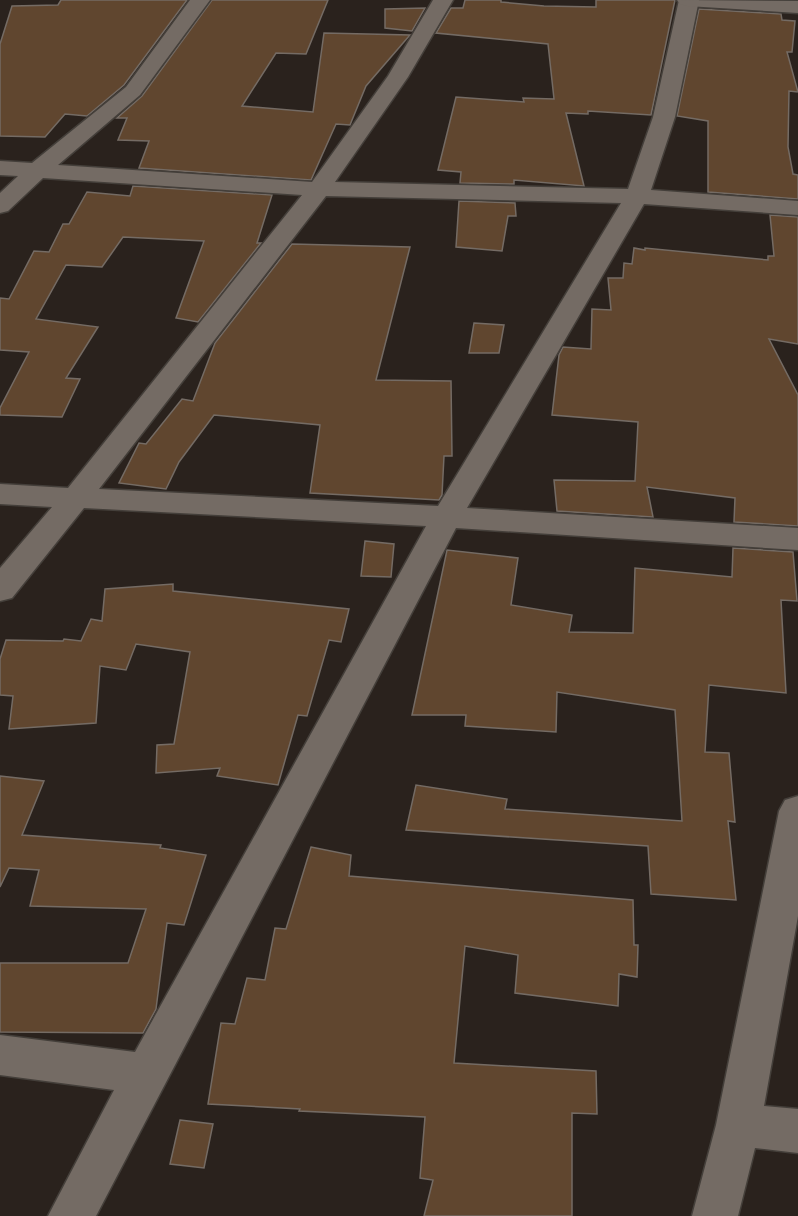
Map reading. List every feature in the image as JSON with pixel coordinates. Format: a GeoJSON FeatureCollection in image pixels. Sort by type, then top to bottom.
{"type":"FeatureCollection","features":[{"type":"Feature","properties":{"kind":"street"},"geometry":{"type":"LineString","coordinates":[[0,206],[39,169],[133,91],[200,0]]}},
{"type":"Feature","properties":{"kind":"street"},"geometry":{"type":"LineString","coordinates":[[0,590],[76,498],[319,189],[398,77],[443,0]]}},
{"type":"Feature","properties":{"kind":"street"},"geometry":{"type":"LineString","coordinates":[[71,1216],[426,552],[637,196],[664,117],[688,0],[795,5]]}},
{"type":"Feature","properties":{"kind":"street"},"geometry":{"type":"LineString","coordinates":[[0,168],[319,189],[637,196],[798,208]]}},
{"type":"Feature","properties":{"kind":"street"},"geometry":{"type":"LineString","coordinates":[[0,494],[447,517],[798,539]]}},
{"type":"Feature","properties":{"kind":"street"},"geometry":{"type":"LineString","coordinates":[[715,1216],[738,1125],[798,811]]}},
{"type":"Feature","properties":{"kind":"street"},"geometry":{"type":"LineString","coordinates":[[0,1055],[145,1074]]}},
{"type":"Feature","properties":{"kind":"street"},"geometry":{"type":"LineString","coordinates":[[738,1125],[798,1131]]}},
{"type":"Feature","properties":{"kind":"building"},"geometry":{"type":"Polygon","coordinates":[[[61,0],[187,0],[124,85],[87,116],[65,114],[45,137],[0,136],[0,44],[12,6],[58,5],[61,0]]]}},
{"type":"Feature","properties":{"kind":"building"},"geometry":{"type":"Polygon","coordinates":[[[212,0],[328,0],[306,54],[276,53],[242,106],[313,112],[324,33],[410,35],[366,86],[350,125],[336,124],[311,180],[139,168],[149,141],[118,140],[127,118],[117,118],[142,96],[212,0]]]}},
{"type":"Feature","properties":{"kind":"building"},"geometry":{"type":"Polygon","coordinates":[[[465,0],[501,0],[501,2],[544,6],[596,7],[596,0],[675,0],[651,115],[588,111],[588,114],[566,113],[584,186],[514,180],[514,184],[460,183],[461,172],[438,170],[456,97],[524,102],[523,98],[554,99],[548,44],[436,33],[451,8],[463,8],[465,0]]]}},
{"type":"Feature","properties":{"kind":"building"},"geometry":{"type":"Polygon","coordinates":[[[425,8],[412,31],[385,28],[385,9],[425,8]]]}},
{"type":"Feature","properties":{"kind":"building"},"geometry":{"type":"Polygon","coordinates":[[[699,9],[781,14],[782,20],[795,21],[792,52],[787,52],[798,92],[789,91],[788,147],[793,174],[798,175],[798,199],[708,192],[708,121],[677,116],[699,9]]]}},
{"type":"Feature","properties":{"kind":"building"},"geometry":{"type":"Polygon","coordinates":[[[133,186],[272,195],[257,243],[261,243],[198,322],[176,318],[204,241],[123,237],[102,267],[66,265],[36,319],[98,327],[66,378],[80,379],[62,417],[0,415],[0,408],[29,352],[0,350],[0,298],[9,299],[34,251],[49,252],[63,224],[69,224],[87,192],[130,196],[133,186]]]}},
{"type":"Feature","properties":{"kind":"building"},"geometry":{"type":"Polygon","coordinates":[[[459,201],[515,203],[516,216],[508,216],[502,251],[456,247],[459,201]]]}},
{"type":"Feature","properties":{"kind":"building"},"geometry":{"type":"Polygon","coordinates":[[[770,215],[798,217],[798,344],[769,339],[798,395],[798,526],[734,522],[735,498],[647,487],[653,517],[557,511],[554,480],[635,481],[638,422],[552,415],[559,355],[563,347],[591,349],[592,309],[611,310],[608,278],[623,278],[624,263],[632,264],[634,248],[768,260],[768,256],[774,256],[770,215]]]}},
{"type":"Feature","properties":{"kind":"building"},"geometry":{"type":"Polygon","coordinates":[[[292,244],[410,247],[376,380],[451,381],[452,456],[444,456],[442,495],[439,500],[310,493],[320,425],[214,415],[179,462],[166,489],[119,483],[139,443],[146,444],[182,399],[193,401],[215,343],[292,244]]]}},
{"type":"Feature","properties":{"kind":"building"},"geometry":{"type":"Polygon","coordinates":[[[474,323],[504,325],[499,353],[469,353],[474,323]]]}},
{"type":"Feature","properties":{"kind":"building"},"geometry":{"type":"Polygon","coordinates":[[[365,541],[394,544],[391,577],[361,576],[365,541]]]}},
{"type":"Feature","properties":{"kind":"building"},"geometry":{"type":"Polygon","coordinates":[[[733,548],[793,552],[797,601],[781,600],[786,693],[709,685],[705,752],[729,753],[735,822],[728,821],[736,900],[651,894],[648,846],[406,830],[416,785],[507,799],[505,809],[682,821],[675,710],[557,692],[556,732],[465,726],[466,715],[412,715],[447,550],[518,558],[511,605],[572,615],[569,632],[633,633],[635,568],[732,577],[733,548]]]}},
{"type":"Feature","properties":{"kind":"building"},"geometry":{"type":"Polygon","coordinates":[[[173,584],[173,591],[349,609],[341,642],[329,640],[307,716],[298,715],[278,785],[217,776],[220,768],[156,773],[157,745],[174,744],[190,652],[136,644],[126,670],[100,666],[96,723],[9,729],[13,696],[0,695],[0,659],[6,640],[81,641],[91,619],[102,621],[105,589],[173,584]]]}},
{"type":"Feature","properties":{"kind":"building"},"geometry":{"type":"Polygon","coordinates":[[[0,776],[44,781],[22,835],[161,845],[160,848],[206,855],[184,925],[167,923],[156,1009],[143,1033],[0,1032],[0,963],[128,963],[146,909],[30,906],[39,870],[9,868],[0,887],[0,776]]]}},
{"type":"Feature","properties":{"kind":"building"},"geometry":{"type":"Polygon","coordinates":[[[311,847],[351,855],[349,876],[633,900],[634,945],[638,945],[637,977],[619,974],[618,1006],[515,993],[518,955],[465,946],[454,1063],[596,1071],[597,1114],[572,1113],[572,1216],[424,1216],[433,1180],[420,1178],[425,1117],[208,1104],[221,1023],[235,1024],[247,978],[265,980],[275,928],[286,929],[311,847]]]}},
{"type":"Feature","properties":{"kind":"building"},"geometry":{"type":"Polygon","coordinates":[[[180,1120],[213,1124],[204,1168],[170,1164],[180,1120]]]}}]}
